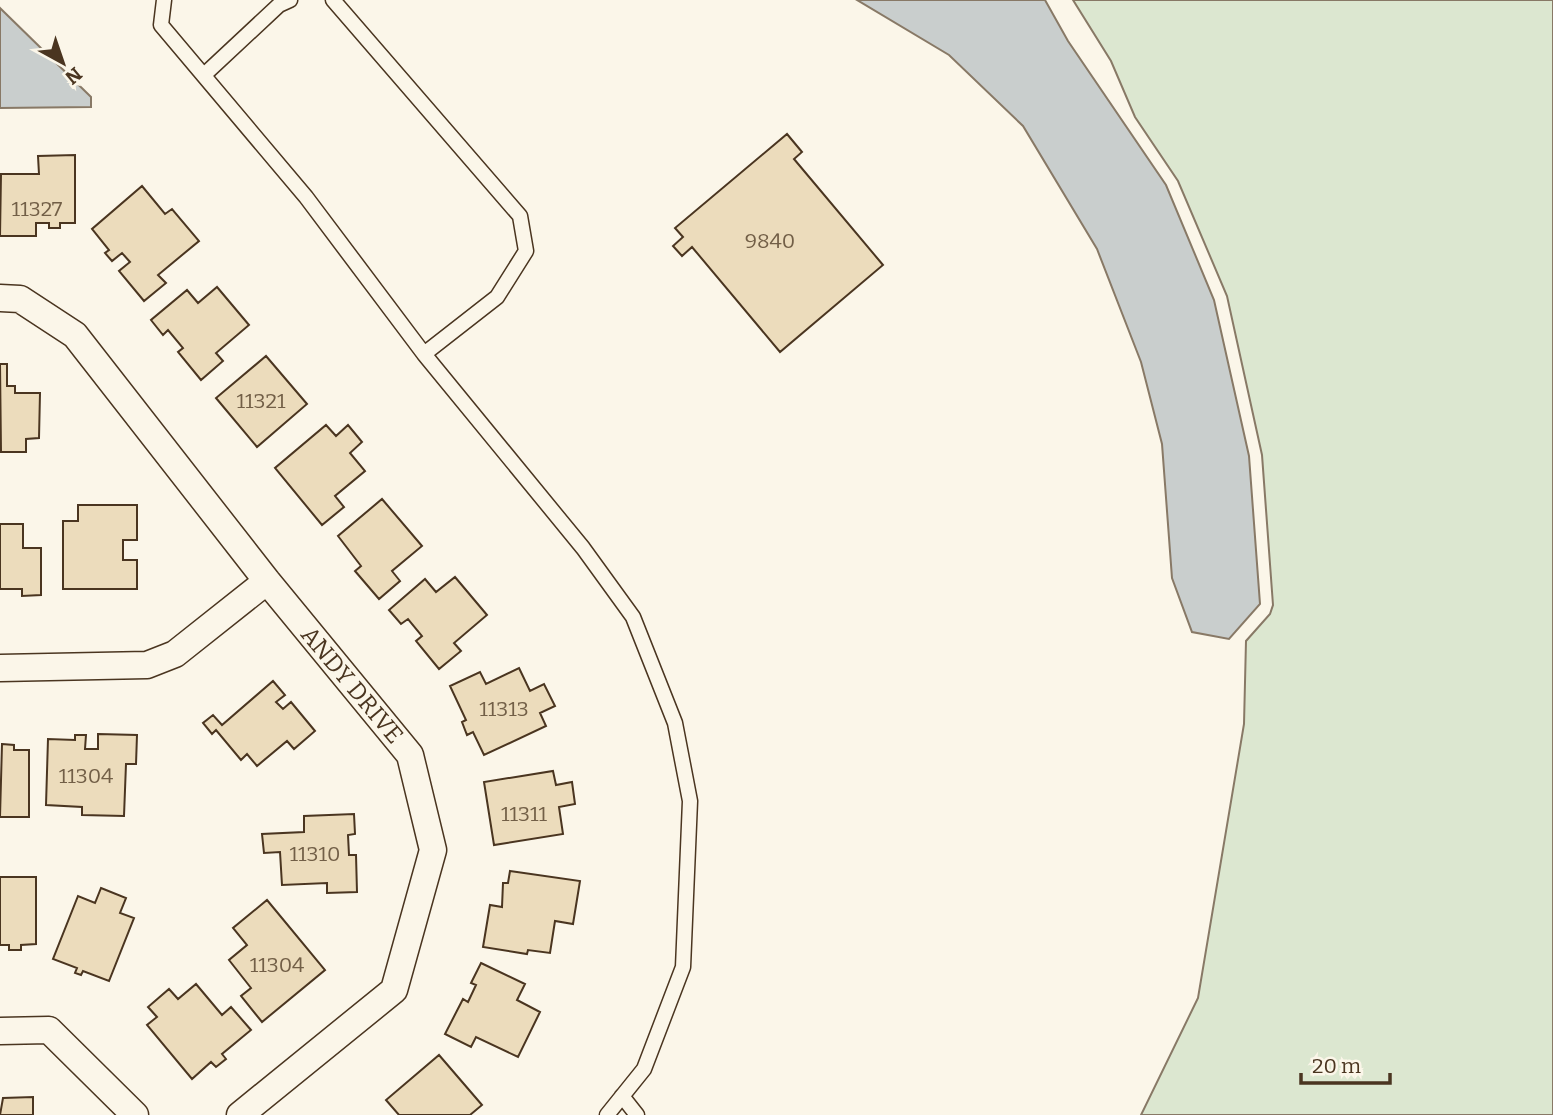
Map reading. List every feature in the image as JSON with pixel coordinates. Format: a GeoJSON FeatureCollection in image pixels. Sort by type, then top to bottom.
{"type":"FeatureCollection","features":[{"type":"Feature","properties":{"kind":"street","name":"ANDY DRIVE"},"geometry":{"type":"LineString","coordinates":[[0,298],[20,299],[75,335],[267,581],[410,755],[433,850],[394,990],[240,1115]]}},
{"type":"Feature","properties":{"kind":"street"},"geometry":{"type":"LineString","coordinates":[[0,668],[147,665],[175,654],[267,581]]}},
{"type":"Feature","properties":{"kind":"street"},"geometry":{"type":"LineString","coordinates":[[0,1031],[49,1030],[135,1115]]}},
{"type":"Feature","properties":{"kind":"lane"},"geometry":{"type":"LineString","coordinates":[[164,0],[161,25],[306,197],[424,355],[583,548],[633,617],[675,723],[690,801],[683,967],[643,1069],[607,1115]]}},
{"type":"Feature","properties":{"kind":"lane"},"geometry":{"type":"LineString","coordinates":[[204,75],[279,5],[290,0]]}},
{"type":"Feature","properties":{"kind":"lane"},"geometry":{"type":"LineString","coordinates":[[334,0],[520,216],[526,251],[497,297],[424,355]]}},
{"type":"Feature","properties":{"kind":"lane"},"geometry":{"type":"LineString","coordinates":[[622,1096],[637,1115]]}},
{"type":"Feature","properties":{"kind":"green space"},"geometry":{"type":"Polygon","coordinates":[[[1073,0],[1553,0],[1553,1115],[1141,1115],[1198,998],[1244,724],[1246,641],[1270,614],[1273,605],[1262,455],[1227,296],[1178,181],[1135,117],[1111,61],[1073,0]]]}},
{"type":"Feature","properties":{"kind":"shaded area"},"geometry":{"type":"Polygon","coordinates":[[[857,0],[1045,0],[1068,41],[1166,185],[1214,300],[1249,456],[1260,604],[1229,639],[1192,632],[1172,578],[1162,444],[1141,362],[1097,249],[1023,126],[949,55],[857,0]]]}},
{"type":"Feature","properties":{"kind":"shaded area"},"geometry":{"type":"Polygon","coordinates":[[[0,8],[91,97],[91,107],[0,108],[0,8]]]}},
{"type":"Feature","properties":{"kind":"building"},"geometry":{"type":"Polygon","coordinates":[[[787,134],[802,152],[794,159],[883,265],[780,352],[692,247],[682,256],[673,246],[683,237],[675,228],[787,134]]]}},
{"type":"Feature","properties":{"kind":"building"},"geometry":{"type":"Polygon","coordinates":[[[75,155],[75,223],[60,223],[60,228],[49,228],[49,223],[36,223],[36,236],[0,236],[1,174],[39,174],[38,156],[75,155]]]}},
{"type":"Feature","properties":{"kind":"building"},"geometry":{"type":"Polygon","coordinates":[[[142,186],[165,214],[172,209],[199,241],[158,275],[166,283],[144,301],[119,271],[130,262],[122,253],[112,261],[105,253],[109,250],[92,229],[142,186]]]}},
{"type":"Feature","properties":{"kind":"building"},"geometry":{"type":"Polygon","coordinates":[[[217,287],[249,325],[216,353],[223,361],[201,380],[178,352],[183,348],[168,330],[163,335],[151,320],[187,290],[198,303],[217,287]]]}},
{"type":"Feature","properties":{"kind":"building"},"geometry":{"type":"Polygon","coordinates":[[[266,356],[307,404],[257,447],[216,398],[266,356]]]}},
{"type":"Feature","properties":{"kind":"building"},"geometry":{"type":"Polygon","coordinates":[[[0,364],[7,364],[7,386],[15,386],[15,393],[40,393],[39,438],[26,439],[26,452],[1,452],[0,364]]]}},
{"type":"Feature","properties":{"kind":"building"},"geometry":{"type":"Polygon","coordinates":[[[326,425],[336,436],[348,425],[362,442],[350,453],[365,471],[335,496],[344,507],[322,525],[275,468],[326,425]]]}},
{"type":"Feature","properties":{"kind":"building"},"geometry":{"type":"Polygon","coordinates":[[[382,499],[422,546],[392,571],[400,581],[379,599],[355,571],[361,566],[338,536],[382,499]]]}},
{"type":"Feature","properties":{"kind":"building"},"geometry":{"type":"Polygon","coordinates":[[[78,505],[137,505],[137,540],[123,540],[123,560],[137,560],[137,589],[63,589],[63,521],[78,521],[78,505]]]}},
{"type":"Feature","properties":{"kind":"building"},"geometry":{"type":"Polygon","coordinates":[[[0,524],[23,524],[23,548],[41,548],[41,595],[22,596],[22,589],[0,589],[0,524]]]}},
{"type":"Feature","properties":{"kind":"building"},"geometry":{"type":"Polygon","coordinates":[[[455,577],[487,615],[454,643],[461,651],[439,669],[416,641],[422,636],[408,619],[401,624],[389,610],[425,579],[436,592],[455,577]]]}},
{"type":"Feature","properties":{"kind":"building"},"geometry":{"type":"Polygon","coordinates":[[[519,668],[530,691],[544,684],[555,706],[540,713],[546,726],[484,755],[473,732],[467,735],[462,722],[466,720],[450,686],[480,672],[486,684],[519,668]]]}},
{"type":"Feature","properties":{"kind":"building"},"geometry":{"type":"Polygon","coordinates":[[[273,681],[285,695],[276,702],[283,709],[291,702],[315,731],[294,749],[287,741],[257,766],[247,754],[241,760],[216,730],[212,734],[203,723],[213,715],[222,725],[273,681]]]}},
{"type":"Feature","properties":{"kind":"building"},"geometry":{"type":"Polygon","coordinates":[[[98,734],[137,735],[136,764],[126,764],[124,816],[82,815],[82,807],[46,805],[48,739],[75,740],[75,735],[86,735],[85,749],[98,749],[98,734]]]}},
{"type":"Feature","properties":{"kind":"building"},"geometry":{"type":"Polygon","coordinates":[[[2,744],[14,745],[14,750],[29,750],[29,817],[0,817],[2,744]]]}},
{"type":"Feature","properties":{"kind":"building"},"geometry":{"type":"Polygon","coordinates":[[[553,771],[556,785],[572,782],[575,804],[559,807],[563,834],[494,845],[484,782],[553,771]]]}},
{"type":"Feature","properties":{"kind":"building"},"geometry":{"type":"Polygon","coordinates":[[[354,814],[355,834],[348,835],[349,855],[356,855],[357,892],[327,893],[327,883],[282,885],[280,852],[264,853],[262,834],[304,832],[304,816],[354,814]]]}},
{"type":"Feature","properties":{"kind":"building"},"geometry":{"type":"Polygon","coordinates":[[[510,871],[580,881],[573,924],[555,921],[550,953],[528,950],[527,954],[483,947],[490,905],[502,907],[503,883],[508,883],[510,871]]]}},
{"type":"Feature","properties":{"kind":"building"},"geometry":{"type":"Polygon","coordinates":[[[0,877],[36,877],[36,944],[21,945],[21,950],[9,950],[9,945],[0,945],[0,877]]]}},
{"type":"Feature","properties":{"kind":"building"},"geometry":{"type":"Polygon","coordinates":[[[101,888],[126,898],[120,913],[134,918],[109,981],[83,971],[81,975],[75,973],[77,968],[53,959],[78,896],[95,903],[101,888]]]}},
{"type":"Feature","properties":{"kind":"building"},"geometry":{"type":"Polygon","coordinates":[[[267,900],[325,970],[262,1022],[241,996],[251,988],[229,960],[247,945],[233,928],[267,900]]]}},
{"type":"Feature","properties":{"kind":"building"},"geometry":{"type":"Polygon","coordinates":[[[481,963],[525,984],[517,1000],[540,1012],[518,1057],[476,1037],[471,1047],[445,1034],[463,999],[468,1002],[476,985],[471,983],[481,963]]]}},
{"type":"Feature","properties":{"kind":"building"},"geometry":{"type":"Polygon","coordinates":[[[196,984],[222,1015],[231,1007],[251,1030],[222,1054],[226,1059],[216,1067],[211,1062],[192,1079],[147,1025],[157,1017],[148,1007],[169,989],[178,999],[196,984]]]}},
{"type":"Feature","properties":{"kind":"building"},"geometry":{"type":"Polygon","coordinates":[[[439,1055],[482,1105],[470,1115],[399,1115],[386,1100],[439,1055]]]}},
{"type":"Feature","properties":{"kind":"building"},"geometry":{"type":"Polygon","coordinates":[[[33,1097],[33,1115],[0,1115],[3,1098],[33,1097]]]}}]}
